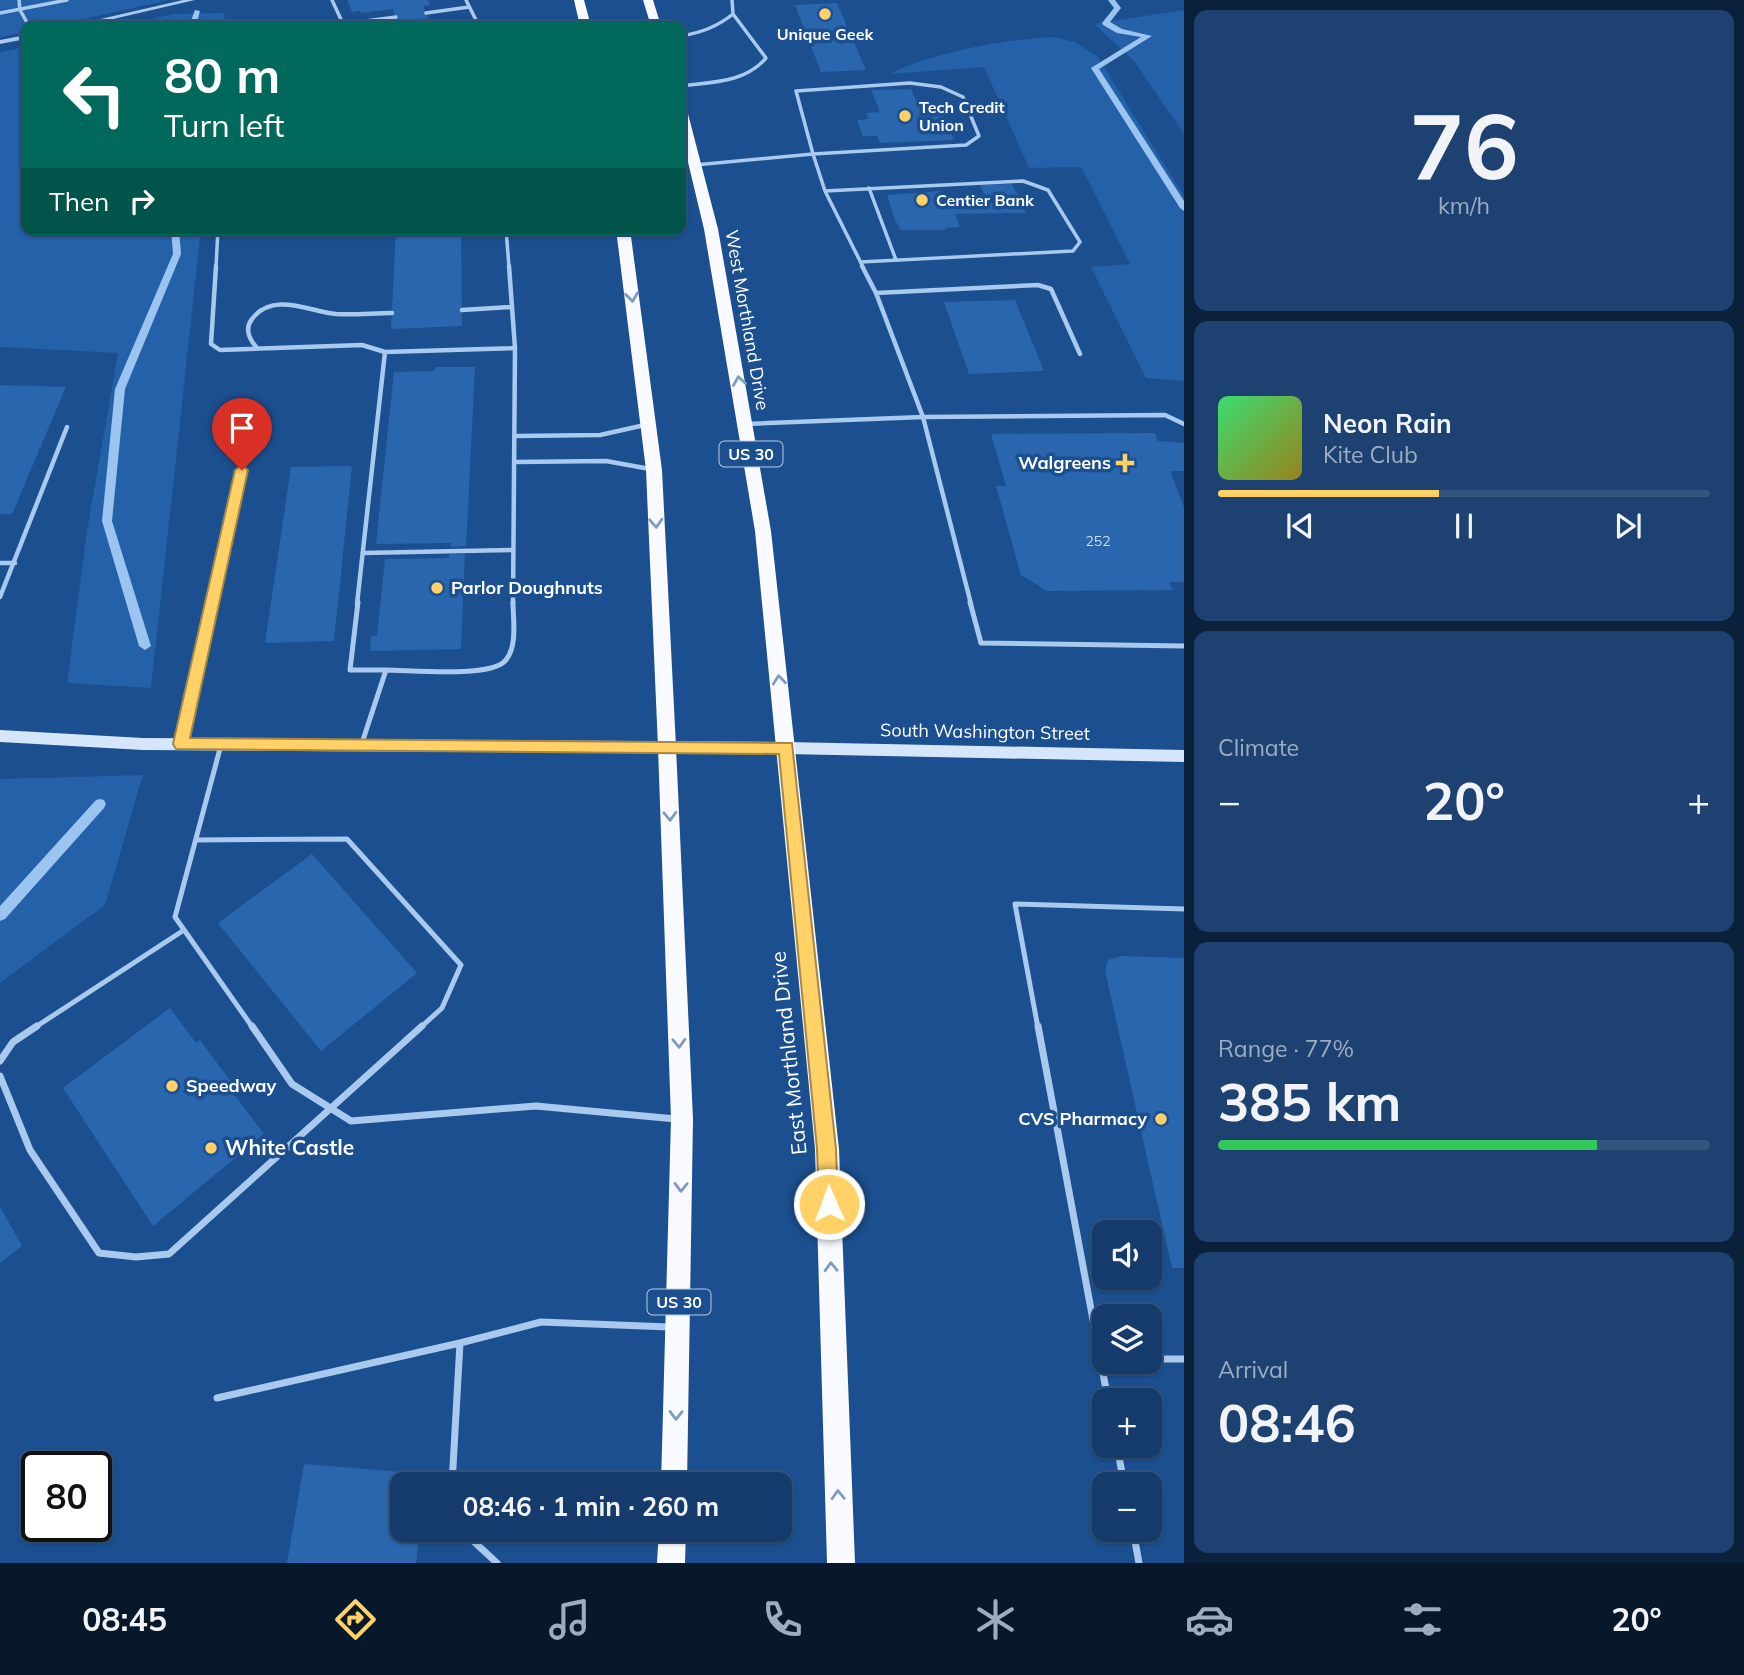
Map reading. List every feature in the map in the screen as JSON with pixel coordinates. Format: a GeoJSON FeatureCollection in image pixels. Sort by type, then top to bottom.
{"type":"FeatureCollection","features":[{"type":"Feature","properties":{"kind":"highway"},"geometry":{"type":"LineString","coordinates":[[579,0],[585,21]]}},
{"type":"Feature","properties":{"kind":"highway"},"geometry":{"type":"LineString","coordinates":[[648,0],[654,21]]}},
{"type":"Feature","properties":{"kind":"highway","name":"West Morthland Drive"},"geometry":{"type":"LineString","coordinates":[[686,130],[711,229],[746,424],[763,531],[786,748]]}},
{"type":"Feature","properties":{"kind":"highway","name":"US 30"},"geometry":{"type":"LineString","coordinates":[[624,235],[654,470],[667,747],[682,1119],[674,1472]]}},
{"type":"Feature","properties":{"kind":"highway","name":"East Morthland Drive"},"geometry":{"type":"LineString","coordinates":[[786,748],[827,1149],[841,1563]]}},
{"type":"Feature","properties":{"kind":"highway"},"geometry":{"type":"LineString","coordinates":[[671,1563],[672,1542]]}},
{"type":"Feature","properties":{"kind":"main road","name":"South Washington Street"},"geometry":{"type":"LineString","coordinates":[[0,736],[221,745],[786,748],[1184,756]]}},
{"type":"Feature","properties":{"kind":"street"},"geometry":{"type":"LineString","coordinates":[[97,21],[192,0]]}},
{"type":"Feature","properties":{"kind":"street"},"geometry":{"type":"LineString","coordinates":[[0,42],[21,38]]}},
{"type":"Feature","properties":{"kind":"lane"},"geometry":{"type":"LineString","coordinates":[[19,0],[20,10],[26,21]]}},
{"type":"Feature","properties":{"kind":"lane"},"geometry":{"type":"LineString","coordinates":[[0,13],[67,0]]}},
{"type":"Feature","properties":{"kind":"lane"},"geometry":{"type":"LineString","coordinates":[[332,0],[342,21]]}},
{"type":"Feature","properties":{"kind":"lane"},"geometry":{"type":"LineString","coordinates":[[466,0],[476,21]]}},
{"type":"Feature","properties":{"kind":"lane"},"geometry":{"type":"LineString","coordinates":[[686,85],[741,76],[758,70],[766,58],[733,14],[732,0]]}},
{"type":"Feature","properties":{"kind":"lane"},"geometry":{"type":"LineString","coordinates":[[426,13],[469,7]]}},
{"type":"Feature","properties":{"kind":"lane"},"geometry":{"type":"LineString","coordinates":[[686,35],[704,33],[733,14]]}},
{"type":"Feature","properties":{"kind":"lane"},"geometry":{"type":"LineString","coordinates":[[370,21],[396,17]]}},
{"type":"Feature","properties":{"kind":"lane"},"geometry":{"type":"LineString","coordinates":[[695,165],[813,154],[965,145],[979,136],[963,97],[941,87],[910,83],[796,91],[813,154],[825,191],[876,293],[923,417],[981,643],[1184,646]]}},
{"type":"Feature","properties":{"kind":"lane"},"geometry":{"type":"LineString","coordinates":[[825,191],[1023,181],[1048,190],[1080,242],[1073,251],[860,262]]}},
{"type":"Feature","properties":{"kind":"lane"},"geometry":{"type":"LineString","coordinates":[[869,188],[896,260]]}},
{"type":"Feature","properties":{"kind":"lane"},"geometry":{"type":"LineString","coordinates":[[218,235],[211,344],[220,350],[362,345],[385,352],[515,348]]}},
{"type":"Feature","properties":{"kind":"lane"},"geometry":{"type":"LineString","coordinates":[[385,352],[350,670],[486,670],[505,661],[513,644],[515,348],[506,235]]}},
{"type":"Feature","properties":{"kind":"lane"},"geometry":{"type":"LineString","coordinates":[[876,293],[1038,285],[1051,289],[1080,354]]}},
{"type":"Feature","properties":{"kind":"lane"},"geometry":{"type":"LineString","coordinates":[[257,348],[248,338],[247,326],[253,316],[285,305],[304,306],[336,314],[392,313]]}},
{"type":"Feature","properties":{"kind":"lane"},"geometry":{"type":"LineString","coordinates":[[462,310],[512,307]]}},
{"type":"Feature","properties":{"kind":"lane"},"geometry":{"type":"LineString","coordinates":[[746,424],[923,417],[1165,415],[1184,424]]}},
{"type":"Feature","properties":{"kind":"lane"},"geometry":{"type":"LineString","coordinates":[[515,436],[600,435],[648,424]]}},
{"type":"Feature","properties":{"kind":"lane"},"geometry":{"type":"LineString","coordinates":[[0,597],[67,427]]}},
{"type":"Feature","properties":{"kind":"lane"},"geometry":{"type":"LineString","coordinates":[[514,462],[606,461],[654,470]]}},
{"type":"Feature","properties":{"kind":"lane"},"geometry":{"type":"LineString","coordinates":[[181,744],[242,470]]}},
{"type":"Feature","properties":{"kind":"lane"},"geometry":{"type":"LineString","coordinates":[[363,553],[513,550]]}},
{"type":"Feature","properties":{"kind":"lane"},"geometry":{"type":"LineString","coordinates":[[0,563],[15,563]]}},
{"type":"Feature","properties":{"kind":"lane"},"geometry":{"type":"LineString","coordinates":[[361,746],[386,670]]}},
{"type":"Feature","properties":{"kind":"lane"},"geometry":{"type":"LineString","coordinates":[[221,745],[175,917],[292,1084],[351,1121],[536,1106],[682,1119]]}},
{"type":"Feature","properties":{"kind":"lane"},"geometry":{"type":"LineString","coordinates":[[0,1076],[30,1150],[99,1253],[136,1257],[169,1254],[442,1009],[461,965],[347,839],[196,840]]}},
{"type":"Feature","properties":{"kind":"lane"},"geometry":{"type":"LineString","coordinates":[[1092,1306],[1015,904],[1184,909]]}},
{"type":"Feature","properties":{"kind":"lane"},"geometry":{"type":"LineString","coordinates":[[0,1061],[13,1042],[184,930]]}},
{"type":"Feature","properties":{"kind":"lane"},"geometry":{"type":"LineString","coordinates":[[218,1398],[541,1322],[678,1327]]}},
{"type":"Feature","properties":{"kind":"lane"},"geometry":{"type":"LineString","coordinates":[[453,1472],[460,1343]]}},
{"type":"Feature","properties":{"kind":"lane"},"geometry":{"type":"LineString","coordinates":[[1162,1359],[1184,1359]]}},
{"type":"Feature","properties":{"kind":"lane"},"geometry":{"type":"LineString","coordinates":[[474,1542],[498,1563]]}},
{"type":"Feature","properties":{"kind":"lane"},"geometry":{"type":"LineString","coordinates":[[1135,1542],[1139,1563]]}},
{"type":"Feature","properties":{"kind":"shaded area"},"geometry":{"type":"Polygon","coordinates":[[[0,0],[169,0],[74,21],[21,21],[21,33],[0,37],[0,0]]]}},
{"type":"Feature","properties":{"kind":"shaded area"},"geometry":{"type":"Polygon","coordinates":[[[1184,10],[1184,134],[1134,61],[1094,24],[1184,10]]]}},
{"type":"Feature","properties":{"kind":"shaded area"},"geometry":{"type":"Polygon","coordinates":[[[225,13],[224,21],[142,21],[174,14],[225,13]]]}},
{"type":"Feature","properties":{"kind":"shaded area"},"geometry":{"type":"Polygon","coordinates":[[[1054,37],[1075,42],[1097,56],[1184,196],[1184,381],[1146,378],[1091,267],[1130,264],[1081,167],[1029,168],[984,67],[889,74],[906,66],[969,48],[1054,37]]]}},
{"type":"Feature","properties":{"kind":"shaded area"},"geometry":{"type":"Polygon","coordinates":[[[21,48],[21,235],[200,235],[151,688],[67,683],[87,531],[118,353],[0,347],[0,52],[21,48]]]}},
{"type":"Feature","properties":{"kind":"shaded area"},"geometry":{"type":"Polygon","coordinates":[[[143,775],[105,905],[0,983],[0,779],[143,775]]]}},
{"type":"Feature","properties":{"kind":"building"},"geometry":{"type":"Polygon","coordinates":[[[347,0],[428,0],[430,5],[423,6],[428,18],[406,21],[398,21],[393,9],[352,12],[347,0]]]}},
{"type":"Feature","properties":{"kind":"building"},"geometry":{"type":"Polygon","coordinates":[[[837,3],[866,70],[821,72],[795,5],[837,3]]]}},
{"type":"Feature","properties":{"kind":"building","name":"Tech Credit Union"},"geometry":{"type":"Polygon","coordinates":[[[911,89],[921,111],[941,110],[954,140],[880,143],[877,136],[863,136],[857,120],[868,119],[866,113],[880,112],[871,90],[911,89]]]}},
{"type":"Feature","properties":{"kind":"building"},"geometry":{"type":"Polygon","coordinates":[[[1012,184],[1026,213],[955,214],[960,227],[945,228],[946,230],[901,230],[887,195],[941,191],[945,193],[950,205],[988,203],[980,185],[1012,184]]]}},
{"type":"Feature","properties":{"kind":"building"},"geometry":{"type":"Polygon","coordinates":[[[396,235],[461,235],[462,326],[391,329],[396,235]]]}},
{"type":"Feature","properties":{"kind":"building"},"geometry":{"type":"Polygon","coordinates":[[[1015,300],[1044,371],[969,374],[944,302],[1015,300]]]}},
{"type":"Feature","properties":{"kind":"building"},"geometry":{"type":"Polygon","coordinates":[[[435,367],[475,367],[466,546],[451,547],[451,543],[376,544],[394,372],[435,371],[435,367]]]}},
{"type":"Feature","properties":{"kind":"building"},"geometry":{"type":"Polygon","coordinates":[[[0,385],[66,387],[12,514],[0,514],[0,385]]]}},
{"type":"Feature","properties":{"kind":"building","name":"Walgreens"},"geometry":{"type":"Polygon","coordinates":[[[1155,433],[1158,441],[1184,443],[1184,471],[1170,471],[1184,507],[1184,582],[1169,582],[1173,590],[1047,591],[1021,575],[996,486],[1006,486],[991,434],[1155,433]]]}},
{"type":"Feature","properties":{"kind":"building"},"geometry":{"type":"Polygon","coordinates":[[[352,466],[334,641],[265,643],[291,467],[352,466]]]}},
{"type":"Feature","properties":{"kind":"building"},"geometry":{"type":"Polygon","coordinates":[[[449,554],[465,554],[461,649],[370,651],[371,636],[377,636],[385,559],[449,558],[449,554]]]}},
{"type":"Feature","properties":{"kind":"building"},"geometry":{"type":"Polygon","coordinates":[[[312,854],[417,973],[321,1051],[218,923],[312,854]]]}},
{"type":"Feature","properties":{"kind":"building","name":"CVS Pharmacy"},"geometry":{"type":"Polygon","coordinates":[[[1121,956],[1184,958],[1184,1268],[1172,1268],[1105,971],[1108,960],[1121,956]]]}},
{"type":"Feature","properties":{"kind":"building"},"geometry":{"type":"Polygon","coordinates":[[[170,1008],[196,1043],[200,1040],[237,1090],[233,1093],[264,1134],[153,1226],[63,1088],[170,1008]]]}},
{"type":"Feature","properties":{"kind":"building"},"geometry":{"type":"Polygon","coordinates":[[[0,1207],[22,1246],[0,1263],[0,1207]]]}},
{"type":"Feature","properties":{"kind":"building"},"geometry":{"type":"Polygon","coordinates":[[[304,1464],[402,1472],[390,1472],[390,1542],[419,1542],[416,1563],[287,1563],[304,1464]]]}},
{"type":"Feature","properties":{"kind":"waterway"},"geometry":{"type":"LineString","coordinates":[[1111,0],[1118,8],[1106,23],[1120,31],[1148,36],[1095,68],[1184,208]]}},
{"type":"Feature","properties":{"kind":"waterway"},"geometry":{"type":"LineString","coordinates":[[194,21],[197,11]]}},
{"type":"Feature","properties":{"kind":"waterway"},"geometry":{"type":"LineString","coordinates":[[145,646],[107,521],[120,389],[177,254],[175,235]]}},
{"type":"Feature","properties":{"kind":"waterway"},"geometry":{"type":"LineString","coordinates":[[0,915],[100,804]]}},
{"type":"Feature","properties":{"kind":"place","name":"Unique Geek"},"geometry":{"type":"Point","coordinates":[825,14]}},
{"type":"Feature","properties":{"kind":"place","name":"Tech Credit Union"},"geometry":{"type":"Point","coordinates":[905,116]}},
{"type":"Feature","properties":{"kind":"place","name":"Centier Bank"},"geometry":{"type":"Point","coordinates":[922,200]}},
{"type":"Feature","properties":{"kind":"place","name":"Walgreens"},"geometry":{"type":"Point","coordinates":[1125,463]}},
{"type":"Feature","properties":{"kind":"place","name":"Parlor Doughnuts"},"geometry":{"type":"Point","coordinates":[437,588]}},
{"type":"Feature","properties":{"kind":"place","name":"Speedway"},"geometry":{"type":"Point","coordinates":[172,1086]}},
{"type":"Feature","properties":{"kind":"place","name":"CVS Pharmacy"},"geometry":{"type":"Point","coordinates":[1161,1119]}},
{"type":"Feature","properties":{"kind":"place","name":"White Castle"},"geometry":{"type":"Point","coordinates":[211,1148]}},
{"type":"Feature","properties":{"kind":"route"},"geometry":{"type":"LineString","coordinates":[[242,470],[181,744],[786,748],[827,1149],[829,1204]]}}]}
